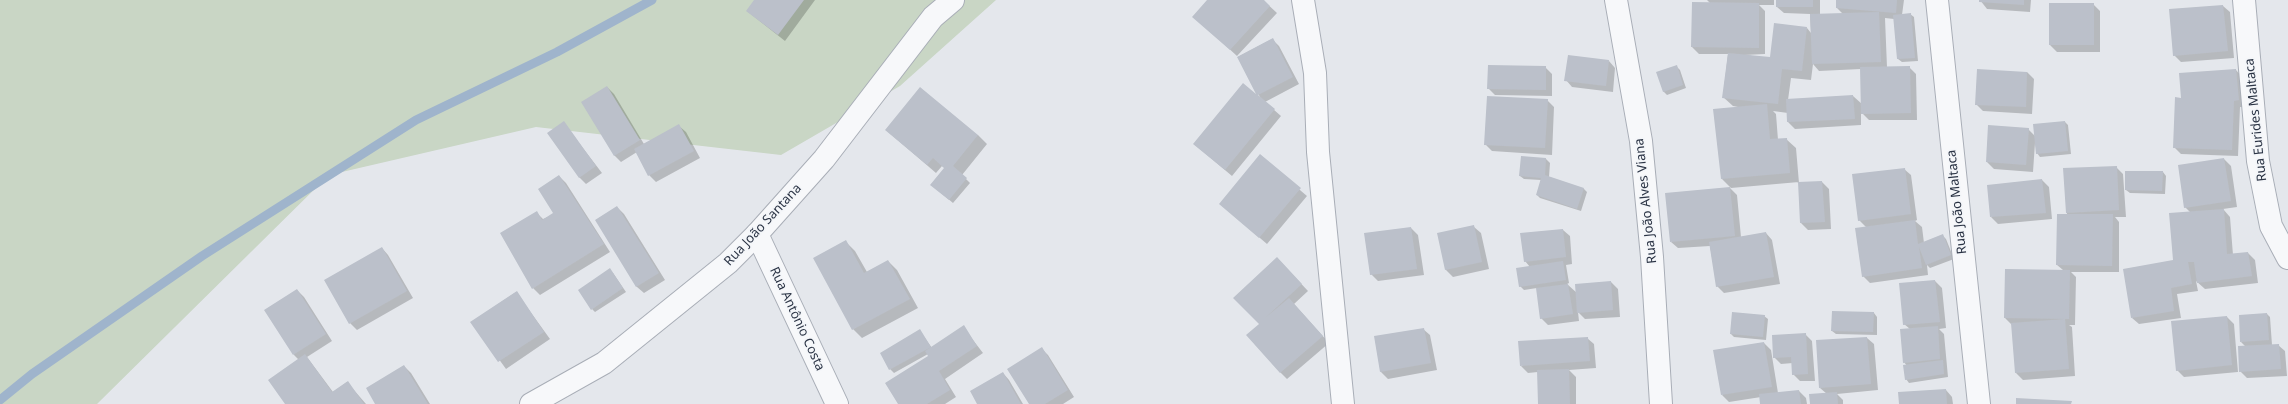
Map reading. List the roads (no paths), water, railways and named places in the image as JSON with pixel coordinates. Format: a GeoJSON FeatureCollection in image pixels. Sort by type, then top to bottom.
{"type":"FeatureCollection","features":[{"type":"Feature","properties":{"kind":"street","name":"Rua João Santana"},"geometry":{"type":"LineString","coordinates":[[531,404],[604,363],[722,268],[757,234],[824,159],[933,17],[953,0]]}},
{"type":"Feature","properties":{"kind":"street"},"geometry":{"type":"LineString","coordinates":[[1303,0],[1315,73],[1318,152],[1343,404]]}},
{"type":"Feature","properties":{"kind":"street","name":"Rua João Alves Viana"},"geometry":{"type":"LineString","coordinates":[[1616,0],[1641,140],[1652,257],[1661,404]]}},
{"type":"Feature","properties":{"kind":"street","name":"Rua João Maltaca"},"geometry":{"type":"LineString","coordinates":[[1937,0],[1979,404]]}},
{"type":"Feature","properties":{"kind":"street","name":"Rua Eurides Maltaca"},"geometry":{"type":"LineString","coordinates":[[2244,0],[2258,161],[2271,226],[2288,258]]}},
{"type":"Feature","properties":{"kind":"street","name":"Rua Antônio Costa"},"geometry":{"type":"LineString","coordinates":[[757,234],[837,404]]}},
{"type":"Feature","properties":{"kind":"waterway"},"geometry":{"type":"LineString","coordinates":[[0,400],[32,374],[202,256],[416,120],[557,52],[652,0]]}}]}
